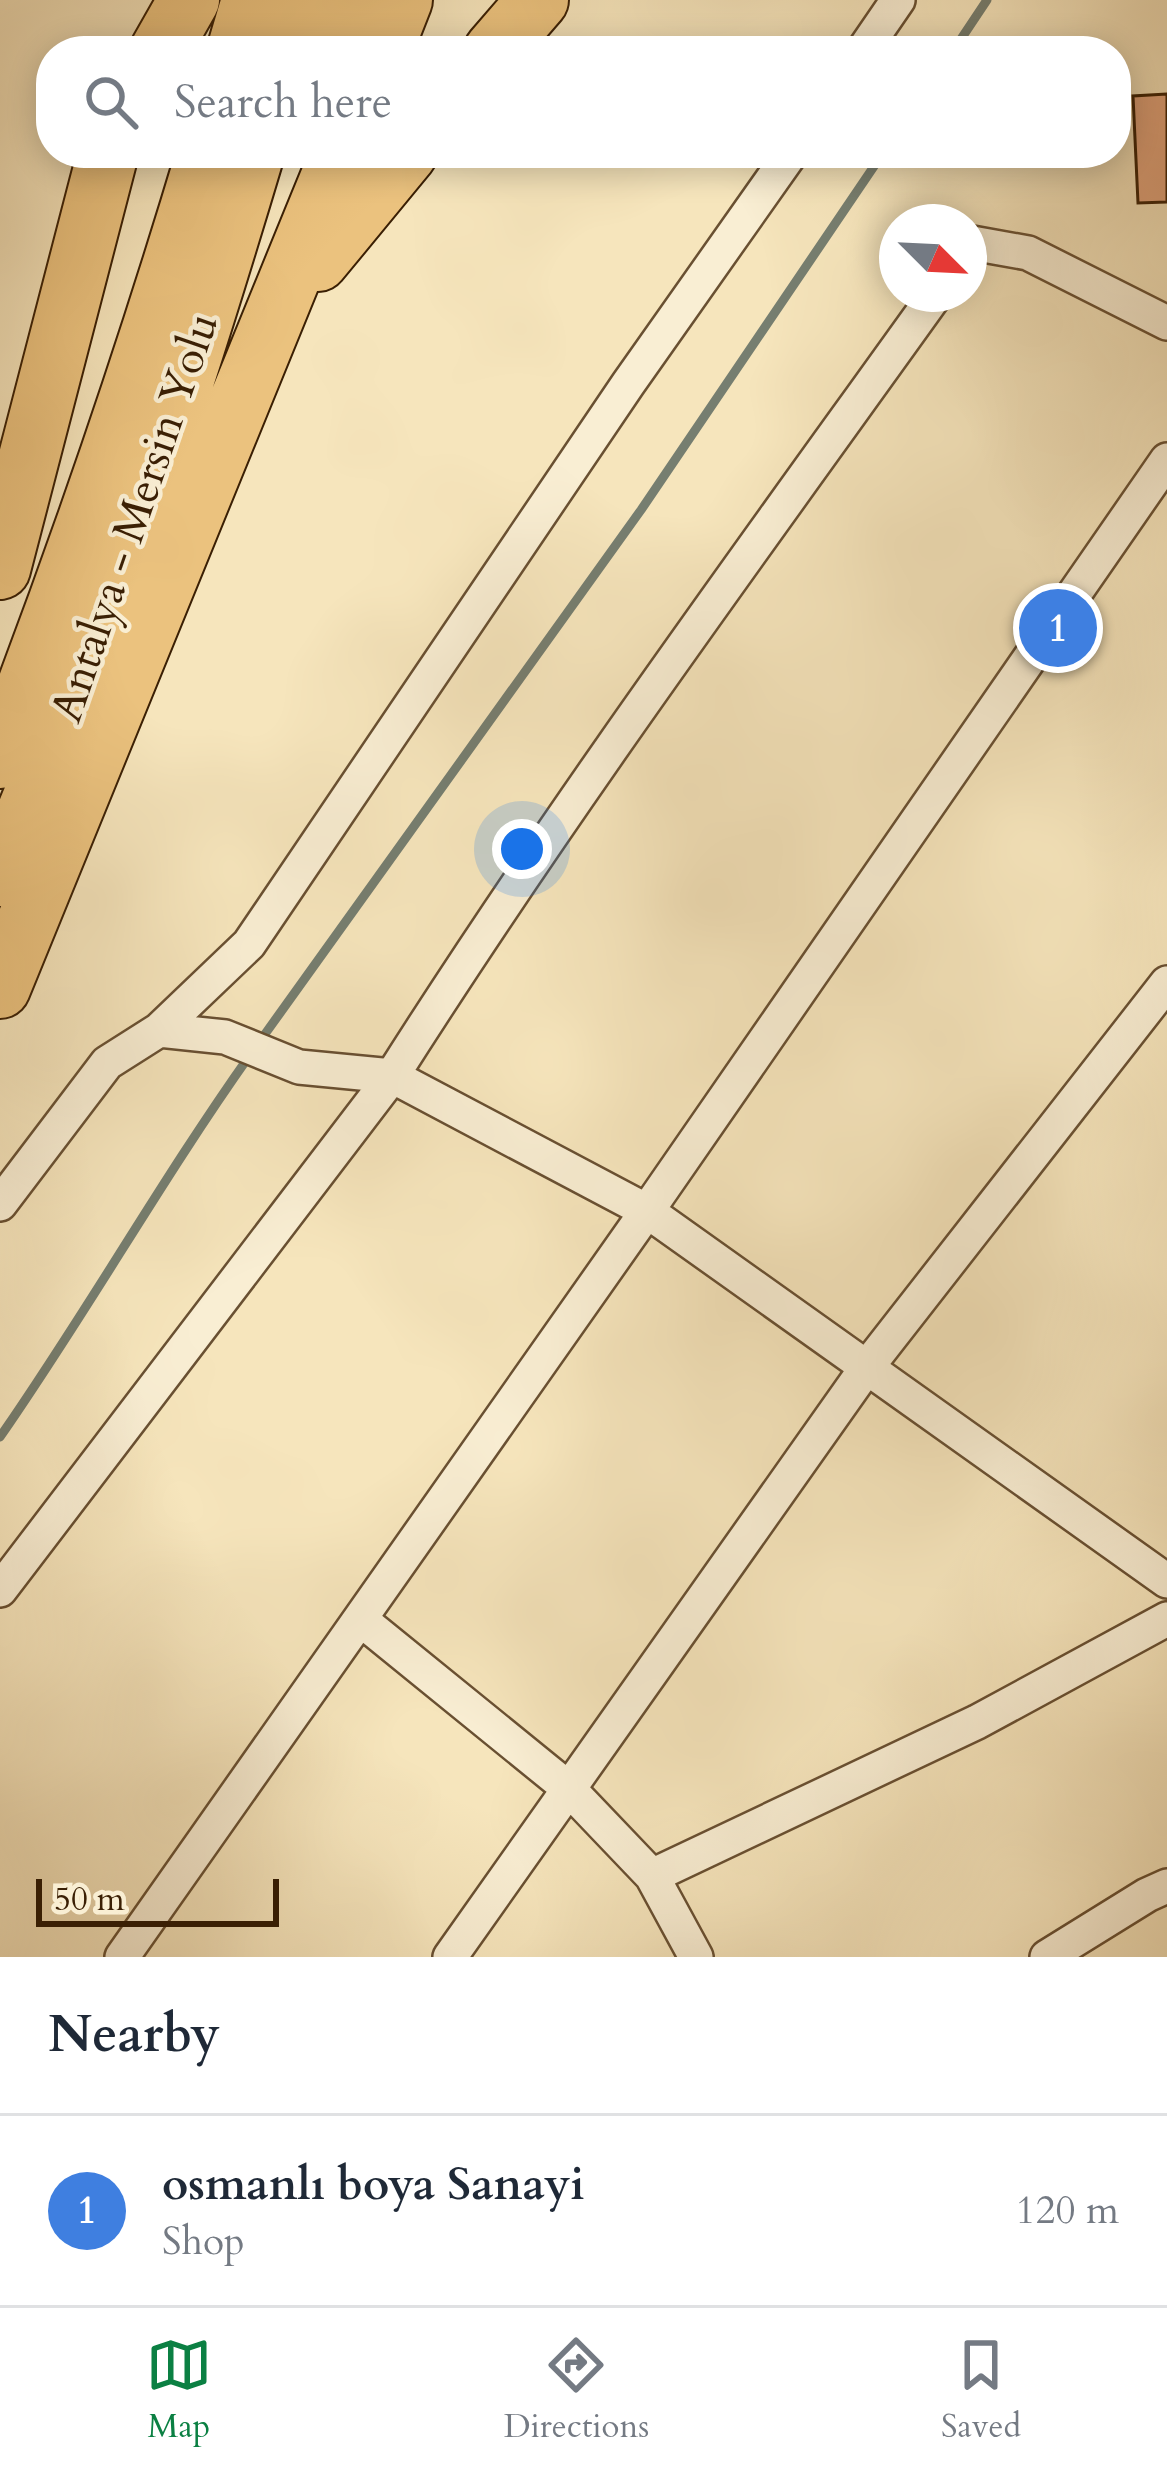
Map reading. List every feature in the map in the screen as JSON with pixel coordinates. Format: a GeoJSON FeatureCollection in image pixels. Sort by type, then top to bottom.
{"type":"FeatureCollection","features":[{"type":"Feature","properties":{"kind":"highway"},"geometry":{"type":"LineString","coordinates":[[138,36],[147,0]]}},
{"type":"Feature","properties":{"kind":"highway"},"geometry":{"type":"LineString","coordinates":[[167,36],[189,0]]}},
{"type":"Feature","properties":{"kind":"highway"},"geometry":{"type":"LineString","coordinates":[[241,36],[252,0]]}},
{"type":"Feature","properties":{"kind":"highway"},"geometry":{"type":"LineString","coordinates":[[288,36],[299,0]]}},
{"type":"Feature","properties":{"kind":"highway"},"geometry":{"type":"LineString","coordinates":[[333,0],[344,9],[347,36]]}},
{"type":"Feature","properties":{"kind":"highway"},"geometry":{"type":"LineString","coordinates":[[388,36],[402,0]]}},
{"type":"Feature","properties":{"kind":"highway"},"geometry":{"type":"LineString","coordinates":[[507,36],[538,0]]}},
{"type":"Feature","properties":{"kind":"highway"},"geometry":{"type":"LineString","coordinates":[[0,568],[107,168]]}},
{"type":"Feature","properties":{"kind":"highway","name":"Antalya - Mersin Yolu"},"geometry":{"type":"LineString","coordinates":[[0,876],[79,618],[202,168]]}},
{"type":"Feature","properties":{"kind":"highway","name":"Antalya - Mersin Yolu"},"geometry":{"type":"LineString","coordinates":[[0,758],[79,618],[219,268],[249,168]]}},
{"type":"Feature","properties":{"kind":"highway"},"geometry":{"type":"LineString","coordinates":[[312,226],[327,168]]}},
{"type":"Feature","properties":{"kind":"highway"},"geometry":{"type":"LineString","coordinates":[[0,988],[335,168]]}},
{"type":"Feature","properties":{"kind":"highway"},"geometry":{"type":"LineString","coordinates":[[273,317],[395,168]]}},
{"type":"Feature","properties":{"kind":"street"},"geometry":{"type":"LineString","coordinates":[[873,36],[898,0]]}},
{"type":"Feature","properties":{"kind":"street"},"geometry":{"type":"LineString","coordinates":[[0,1204],[107,1063],[159,1030],[249,944],[628,384],[780,168]]}},
{"type":"Feature","properties":{"kind":"street"},"geometry":{"type":"LineString","coordinates":[[987,246],[1028,253],[1167,322]]}},
{"type":"Feature","properties":{"kind":"street"},"geometry":{"type":"LineString","coordinates":[[0,1590],[392,1076],[470,954],[656,686],[923,312]]}},
{"type":"Feature","properties":{"kind":"street"},"geometry":{"type":"LineString","coordinates":[[122,1957],[1167,460]]}},
{"type":"Feature","properties":{"kind":"street"},"geometry":{"type":"LineString","coordinates":[[450,1957],[867,1367],[1167,982]]}},
{"type":"Feature","properties":{"kind":"street"},"geometry":{"type":"LineString","coordinates":[[159,1030],[225,1037],[299,1066],[392,1076],[647,1211],[1167,1581]]}},
{"type":"Feature","properties":{"kind":"street"},"geometry":{"type":"LineString","coordinates":[[360,1619],[568,1788],[652,1876],[696,1957]]}},
{"type":"Feature","properties":{"kind":"street"},"geometry":{"type":"LineString","coordinates":[[652,1876],[977,1722],[1167,1619]]}},
{"type":"Feature","properties":{"kind":"street"},"geometry":{"type":"LineString","coordinates":[[1047,1957],[1167,1886]]}},
{"type":"Feature","properties":{"kind":"building"},"geometry":{"type":"Polygon","coordinates":[[[1167,94],[1167,202],[1138,203],[1133,96],[1167,94]]]}},
{"type":"Feature","properties":{"kind":"waterway"},"geometry":{"type":"LineString","coordinates":[[963,36],[987,0]]}},
{"type":"Feature","properties":{"kind":"waterway"},"geometry":{"type":"LineString","coordinates":[[260,1041],[641,510],[873,168]]}},
{"type":"Feature","properties":{"kind":"waterway"},"geometry":{"type":"LineString","coordinates":[[0,1437],[250,1055]]}},
{"type":"Feature","properties":{"kind":"place","name":"osmanlı boya Sanayi"},"geometry":{"type":"Point","coordinates":[1058,628]}}]}
